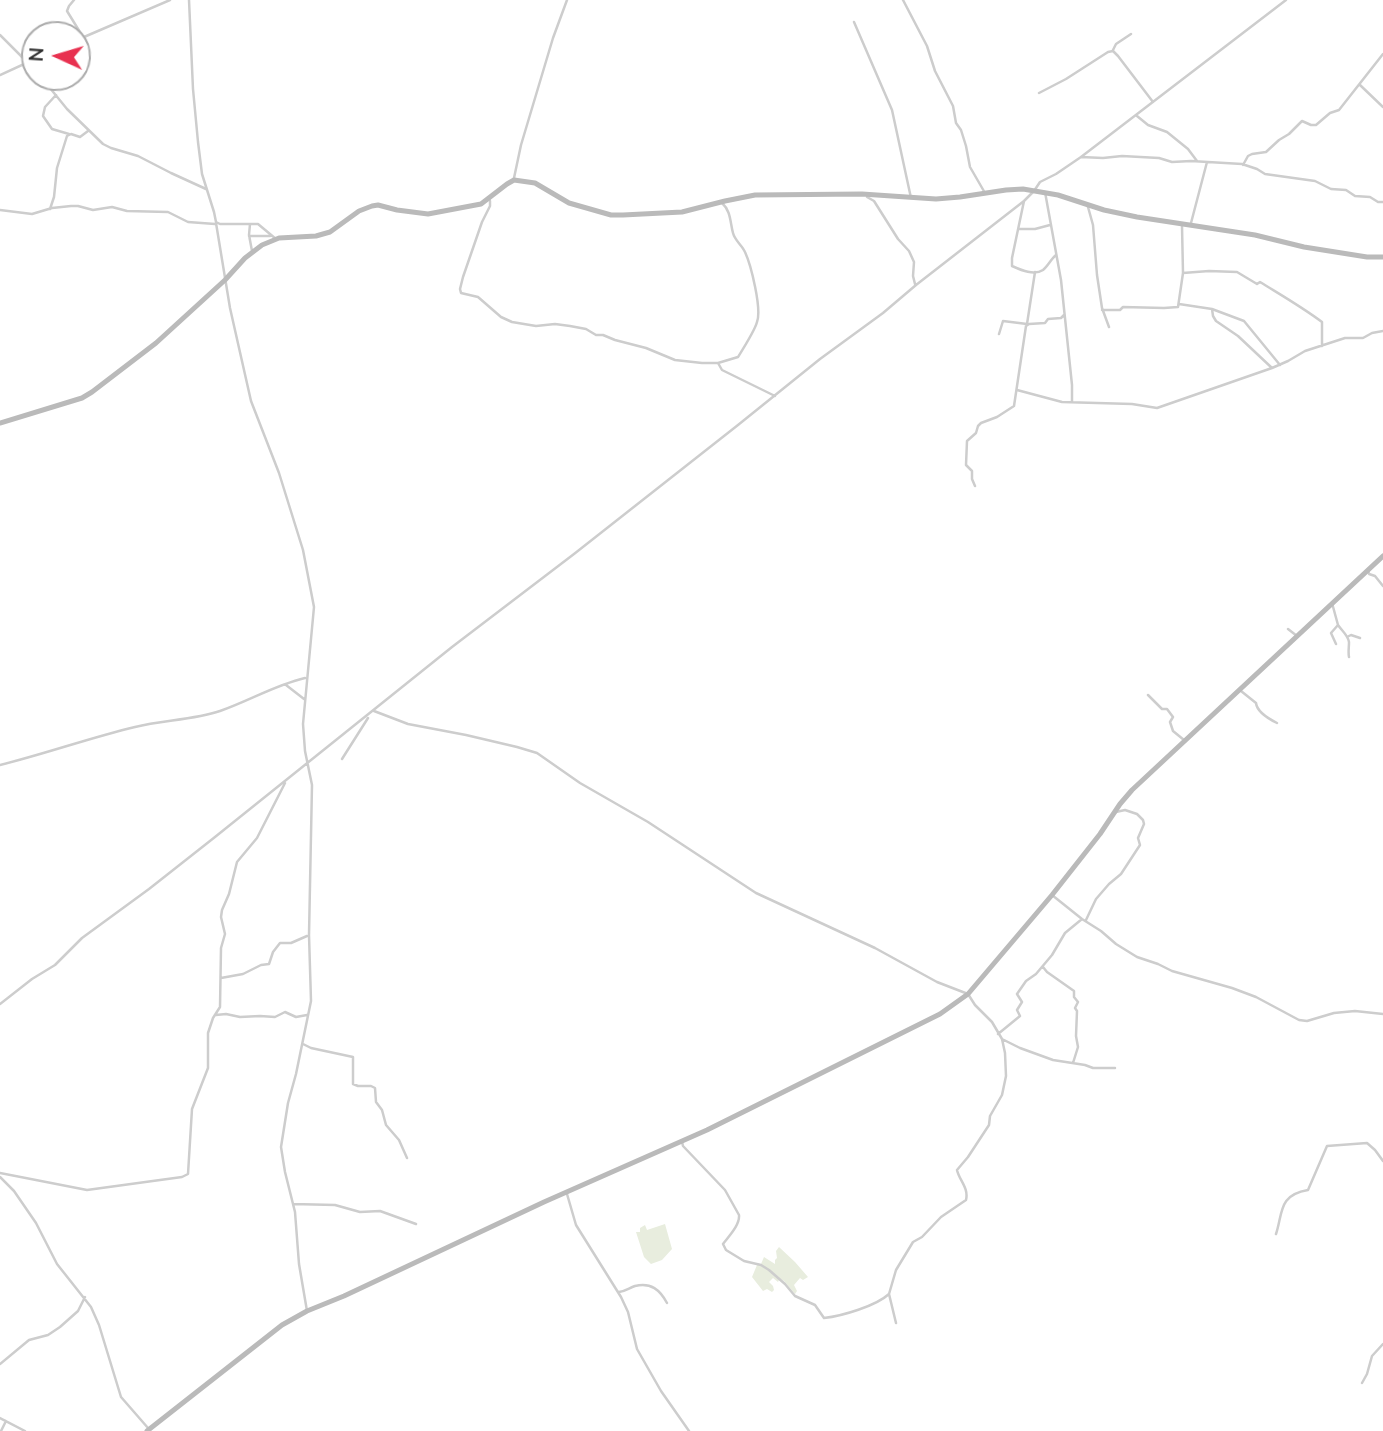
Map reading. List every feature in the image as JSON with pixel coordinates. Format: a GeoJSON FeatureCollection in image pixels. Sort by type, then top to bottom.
{"type":"FeatureCollection","features":[{"type":"Feature","properties":{"kind":"main road"},"geometry":{"type":"LineString","coordinates":[[0,423],[82,398],[92,392],[156,343],[225,280],[252,251],[274,237],[316,236],[330,232],[359,211],[372,206],[428,214],[481,204],[514,180],[536,183],[569,203],[611,215],[669,214],[755,195],[864,194],[951,198],[1012,189],[1045,192],[1137,217],[1264,237],[1304,247],[1383,257]]}},
{"type":"Feature","properties":{"kind":"main road"},"geometry":{"type":"LineString","coordinates":[[149,1431],[282,1325],[307,1311],[682,1142],[940,1014],[968,994],[1052,895],[1132,790],[1383,556]]}},
{"type":"Feature","properties":{"kind":"street"},"geometry":{"type":"LineString","coordinates":[[73,21],[67,11],[74,0]]}},
{"type":"Feature","properties":{"kind":"street"},"geometry":{"type":"LineString","coordinates":[[189,0],[202,174],[216,223],[225,280],[251,401],[279,473],[308,569],[314,612],[303,724],[312,785],[309,935],[311,994],[288,1103],[282,1147],[296,1219],[299,1264],[307,1311]]}},
{"type":"Feature","properties":{"kind":"street"},"geometry":{"type":"LineString","coordinates":[[514,180],[521,145],[567,0]]}},
{"type":"Feature","properties":{"kind":"street"},"geometry":{"type":"LineString","coordinates":[[903,0],[928,46],[935,71],[955,110],[956,123],[966,146],[968,163],[985,193]]}},
{"type":"Feature","properties":{"kind":"street"},"geometry":{"type":"LineString","coordinates":[[0,1004],[55,965],[82,939],[155,885],[820,359],[883,313],[1024,201],[1040,182],[1081,157],[1286,0]]}},
{"type":"Feature","properties":{"kind":"street"},"geometry":{"type":"LineString","coordinates":[[91,34],[167,1]]}},
{"type":"Feature","properties":{"kind":"street"},"geometry":{"type":"LineString","coordinates":[[854,22],[892,110],[911,198]]}},
{"type":"Feature","properties":{"kind":"street"},"geometry":{"type":"LineString","coordinates":[[1113,51],[1116,44],[1131,34]]}},
{"type":"Feature","properties":{"kind":"street"},"geometry":{"type":"LineString","coordinates":[[0,36],[21,56]]}},
{"type":"Feature","properties":{"kind":"street"},"geometry":{"type":"LineString","coordinates":[[1113,51],[1153,103]]}},
{"type":"Feature","properties":{"kind":"street"},"geometry":{"type":"LineString","coordinates":[[1039,93],[1113,51]]}},
{"type":"Feature","properties":{"kind":"street"},"geometry":{"type":"LineString","coordinates":[[1243,165],[1248,156],[1266,152],[1292,132],[1301,121],[1316,125],[1330,113],[1337,111],[1383,54]]}},
{"type":"Feature","properties":{"kind":"street"},"geometry":{"type":"LineString","coordinates":[[0,75],[21,65]]}},
{"type":"Feature","properties":{"kind":"street"},"geometry":{"type":"LineString","coordinates":[[1360,85],[1383,107]]}},
{"type":"Feature","properties":{"kind":"street"},"geometry":{"type":"LineString","coordinates":[[52,91],[97,140],[111,148],[138,156],[206,189]]}},
{"type":"Feature","properties":{"kind":"street"},"geometry":{"type":"LineString","coordinates":[[56,96],[45,107],[43,116],[50,128],[80,137],[88,131]]}},
{"type":"Feature","properties":{"kind":"street"},"geometry":{"type":"LineString","coordinates":[[1136,115],[1148,125],[1167,132],[1188,149],[1197,161]]}},
{"type":"Feature","properties":{"kind":"street"},"geometry":{"type":"LineString","coordinates":[[50,209],[56,189],[57,168],[65,139],[69,134]]}},
{"type":"Feature","properties":{"kind":"street"},"geometry":{"type":"LineString","coordinates":[[1081,157],[1128,156],[1163,158],[1172,162],[1243,165],[1265,174],[1315,181],[1331,189],[1348,191],[1355,196],[1370,197],[1383,202]]}},
{"type":"Feature","properties":{"kind":"street"},"geometry":{"type":"LineString","coordinates":[[1191,224],[1207,162]]}},
{"type":"Feature","properties":{"kind":"street"},"geometry":{"type":"LineString","coordinates":[[1045,192],[1061,280],[1072,402]]}},
{"type":"Feature","properties":{"kind":"street"},"geometry":{"type":"LineString","coordinates":[[864,194],[874,201],[898,239],[909,251],[914,262],[913,276],[916,285]]}},
{"type":"Feature","properties":{"kind":"street"},"geometry":{"type":"LineString","coordinates":[[488,199],[490,206],[463,277],[461,293],[478,298],[498,316],[512,322],[545,327],[555,324],[570,326],[646,348],[675,360],[702,363],[718,363],[738,357],[757,324],[758,316],[757,292],[747,256],[734,238],[728,212],[721,202]]}},
{"type":"Feature","properties":{"kind":"street"},"geometry":{"type":"LineString","coordinates":[[1024,201],[1012,266],[1026,272],[1035,272],[1044,269],[1056,255]]}},
{"type":"Feature","properties":{"kind":"street"},"geometry":{"type":"LineString","coordinates":[[1087,204],[1093,225],[1102,310],[1109,327]]}},
{"type":"Feature","properties":{"kind":"street"},"geometry":{"type":"LineString","coordinates":[[0,210],[32,214],[74,205],[90,210],[112,207],[127,211],[168,212],[188,222],[260,225],[274,237]]}},
{"type":"Feature","properties":{"kind":"street"},"geometry":{"type":"LineString","coordinates":[[1179,304],[1183,273],[1182,223]]}},
{"type":"Feature","properties":{"kind":"street"},"geometry":{"type":"LineString","coordinates":[[250,224],[252,251]]}},
{"type":"Feature","properties":{"kind":"street"},"geometry":{"type":"LineString","coordinates":[[1018,229],[1035,229],[1050,225]]}},
{"type":"Feature","properties":{"kind":"street"},"geometry":{"type":"LineString","coordinates":[[249,236],[264,234],[274,237]]}},
{"type":"Feature","properties":{"kind":"street"},"geometry":{"type":"LineString","coordinates":[[975,486],[972,471],[966,465],[967,440],[976,433],[981,423],[997,417],[1015,405],[1035,272]]}},
{"type":"Feature","properties":{"kind":"street"},"geometry":{"type":"LineString","coordinates":[[1183,273],[1237,272],[1255,283],[1260,282],[1322,322],[1322,346]]}},
{"type":"Feature","properties":{"kind":"street"},"geometry":{"type":"LineString","coordinates":[[1102,310],[1120,310],[1123,307],[1175,307],[1179,304],[1212,309],[1244,321],[1280,365]]}},
{"type":"Feature","properties":{"kind":"street"},"geometry":{"type":"LineString","coordinates":[[1212,309],[1216,321],[1238,336],[1272,368]]}},
{"type":"Feature","properties":{"kind":"street"},"geometry":{"type":"LineString","coordinates":[[999,334],[1003,321],[1045,323],[1048,319],[1064,315]]}},
{"type":"Feature","properties":{"kind":"street"},"geometry":{"type":"LineString","coordinates":[[1017,390],[1062,402],[1127,403],[1157,408],[1280,365],[1305,351],[1350,337],[1363,338],[1383,331]]}},
{"type":"Feature","properties":{"kind":"street"},"geometry":{"type":"LineString","coordinates":[[718,363],[722,370],[775,396]]}},
{"type":"Feature","properties":{"kind":"street"},"geometry":{"type":"LineString","coordinates":[[1368,570],[1383,586]]}},
{"type":"Feature","properties":{"kind":"street"},"geometry":{"type":"LineString","coordinates":[[1332,603],[1338,625],[1349,642],[1349,657]]}},
{"type":"Feature","properties":{"kind":"street"},"geometry":{"type":"LineString","coordinates":[[1336,644],[1331,632],[1338,625]]}},
{"type":"Feature","properties":{"kind":"street"},"geometry":{"type":"LineString","coordinates":[[1288,629],[1297,636]]}},
{"type":"Feature","properties":{"kind":"street"},"geometry":{"type":"LineString","coordinates":[[1347,637],[1351,635],[1360,638]]}},
{"type":"Feature","properties":{"kind":"street"},"geometry":{"type":"LineString","coordinates":[[0,765],[32,758],[86,739],[217,712],[276,687],[307,678]]}},
{"type":"Feature","properties":{"kind":"street"},"geometry":{"type":"LineString","coordinates":[[286,685],[304,699]]}},
{"type":"Feature","properties":{"kind":"street"},"geometry":{"type":"LineString","coordinates":[[1242,688],[1241,692],[1256,703],[1257,709],[1277,723]]}},
{"type":"Feature","properties":{"kind":"street"},"geometry":{"type":"LineString","coordinates":[[1234,702],[1235,694]]}},
{"type":"Feature","properties":{"kind":"street"},"geometry":{"type":"LineString","coordinates":[[1148,695],[1162,709],[1167,709],[1173,717],[1170,722],[1173,731],[1184,740]]}},
{"type":"Feature","properties":{"kind":"street"},"geometry":{"type":"LineString","coordinates":[[374,711],[408,724],[537,753],[580,783],[648,821],[756,893],[869,946],[937,982],[968,994],[992,1022],[1002,1039],[1031,1053],[1064,1063],[1093,1068],[1115,1068]]}},
{"type":"Feature","properties":{"kind":"street"},"geometry":{"type":"LineString","coordinates":[[342,759],[369,715]]}},
{"type":"Feature","properties":{"kind":"street"},"geometry":{"type":"LineString","coordinates":[[0,1175],[88,1190],[187,1175],[191,1112],[208,1068],[208,1033],[220,1007],[221,948],[225,934],[222,910],[237,862],[257,838],[286,780]]}},
{"type":"Feature","properties":{"kind":"street"},"geometry":{"type":"LineString","coordinates":[[998,1034],[1020,1016],[1017,1010],[1022,1001],[1017,993],[1026,981],[1036,974],[1052,955],[1066,933],[1084,920],[1096,899],[1121,874],[1140,845],[1138,838],[1143,820],[1137,814],[1125,810],[1114,814]]}},
{"type":"Feature","properties":{"kind":"street"},"geometry":{"type":"LineString","coordinates":[[1052,895],[1137,957],[1180,974],[1256,997],[1299,1020],[1307,1021],[1334,1013],[1354,1011],[1383,1014]]}},
{"type":"Feature","properties":{"kind":"street"},"geometry":{"type":"LineString","coordinates":[[220,978],[243,974],[269,964],[280,943],[291,943],[309,935]]}},
{"type":"Feature","properties":{"kind":"street"},"geometry":{"type":"LineString","coordinates":[[1042,966],[1074,991],[1078,1002],[1075,1008],[1078,1046],[1073,1063]]}},
{"type":"Feature","properties":{"kind":"street"},"geometry":{"type":"LineString","coordinates":[[220,1007],[226,1014]]}},
{"type":"Feature","properties":{"kind":"street"},"geometry":{"type":"LineString","coordinates":[[216,1015],[275,1017],[285,1012],[296,1017],[308,1016]]}},
{"type":"Feature","properties":{"kind":"street"},"geometry":{"type":"LineString","coordinates":[[897,1323],[889,1294],[894,1274],[911,1244],[925,1235],[941,1217],[967,1200],[966,1188],[957,1171],[977,1146],[1002,1095],[1006,1063],[1002,1039]]}},
{"type":"Feature","properties":{"kind":"street"},"geometry":{"type":"LineString","coordinates":[[302,1044],[353,1057],[353,1084],[373,1087],[386,1125],[407,1158]]}},
{"type":"Feature","properties":{"kind":"street"},"geometry":{"type":"LineString","coordinates":[[682,1142],[725,1191],[739,1215],[738,1223],[723,1244],[726,1250],[746,1262],[761,1265],[795,1296],[815,1305],[824,1318],[880,1301],[889,1294]]}},
{"type":"Feature","properties":{"kind":"street"},"geometry":{"type":"LineString","coordinates":[[1276,1234],[1282,1206],[1292,1195],[1308,1190],[1327,1146],[1367,1143],[1383,1161]]}},
{"type":"Feature","properties":{"kind":"street"},"geometry":{"type":"LineString","coordinates":[[0,1175],[36,1223],[62,1271],[85,1297],[97,1318],[121,1397],[149,1431]]}},
{"type":"Feature","properties":{"kind":"street"},"geometry":{"type":"LineString","coordinates":[[567,1192],[576,1225],[619,1292],[628,1312],[637,1349],[661,1391],[689,1431]]}},
{"type":"Feature","properties":{"kind":"street"},"geometry":{"type":"LineString","coordinates":[[293,1204],[335,1205],[360,1212],[385,1212],[416,1224]]}},
{"type":"Feature","properties":{"kind":"street"},"geometry":{"type":"LineString","coordinates":[[619,1292],[649,1285],[660,1291],[667,1303]]}},
{"type":"Feature","properties":{"kind":"street"},"geometry":{"type":"LineString","coordinates":[[621,1297],[626,1291]]}},
{"type":"Feature","properties":{"kind":"street"},"geometry":{"type":"LineString","coordinates":[[0,1364],[29,1340],[48,1335],[60,1327],[78,1311],[85,1297]]}},
{"type":"Feature","properties":{"kind":"street"},"geometry":{"type":"LineString","coordinates":[[880,1301],[891,1304]]}},
{"type":"Feature","properties":{"kind":"street"},"geometry":{"type":"LineString","coordinates":[[1362,1383],[1372,1356],[1383,1344]]}},
{"type":"Feature","properties":{"kind":"street"},"geometry":{"type":"LineString","coordinates":[[0,1418],[25,1431]]}},
{"type":"Feature","properties":{"kind":"street"},"geometry":{"type":"LineString","coordinates":[[1,1431],[6,1421]]}},
{"type":"Feature","properties":{"kind":"shaded area"},"geometry":{"type":"Polygon","coordinates":[[[665,1224],[672,1249],[662,1260],[651,1264],[644,1257],[636,1232],[640,1232],[640,1228],[645,1225],[647,1230],[665,1224]]]}},
{"type":"Feature","properties":{"kind":"shaded area"},"geometry":{"type":"Polygon","coordinates":[[[779,1247],[808,1277],[803,1280],[800,1278],[794,1285],[797,1291],[795,1294],[784,1281],[771,1273],[779,1280],[778,1282],[773,1278],[769,1282],[773,1286],[772,1292],[767,1289],[763,1291],[752,1277],[764,1257],[775,1264],[779,1247]]]}}]}
